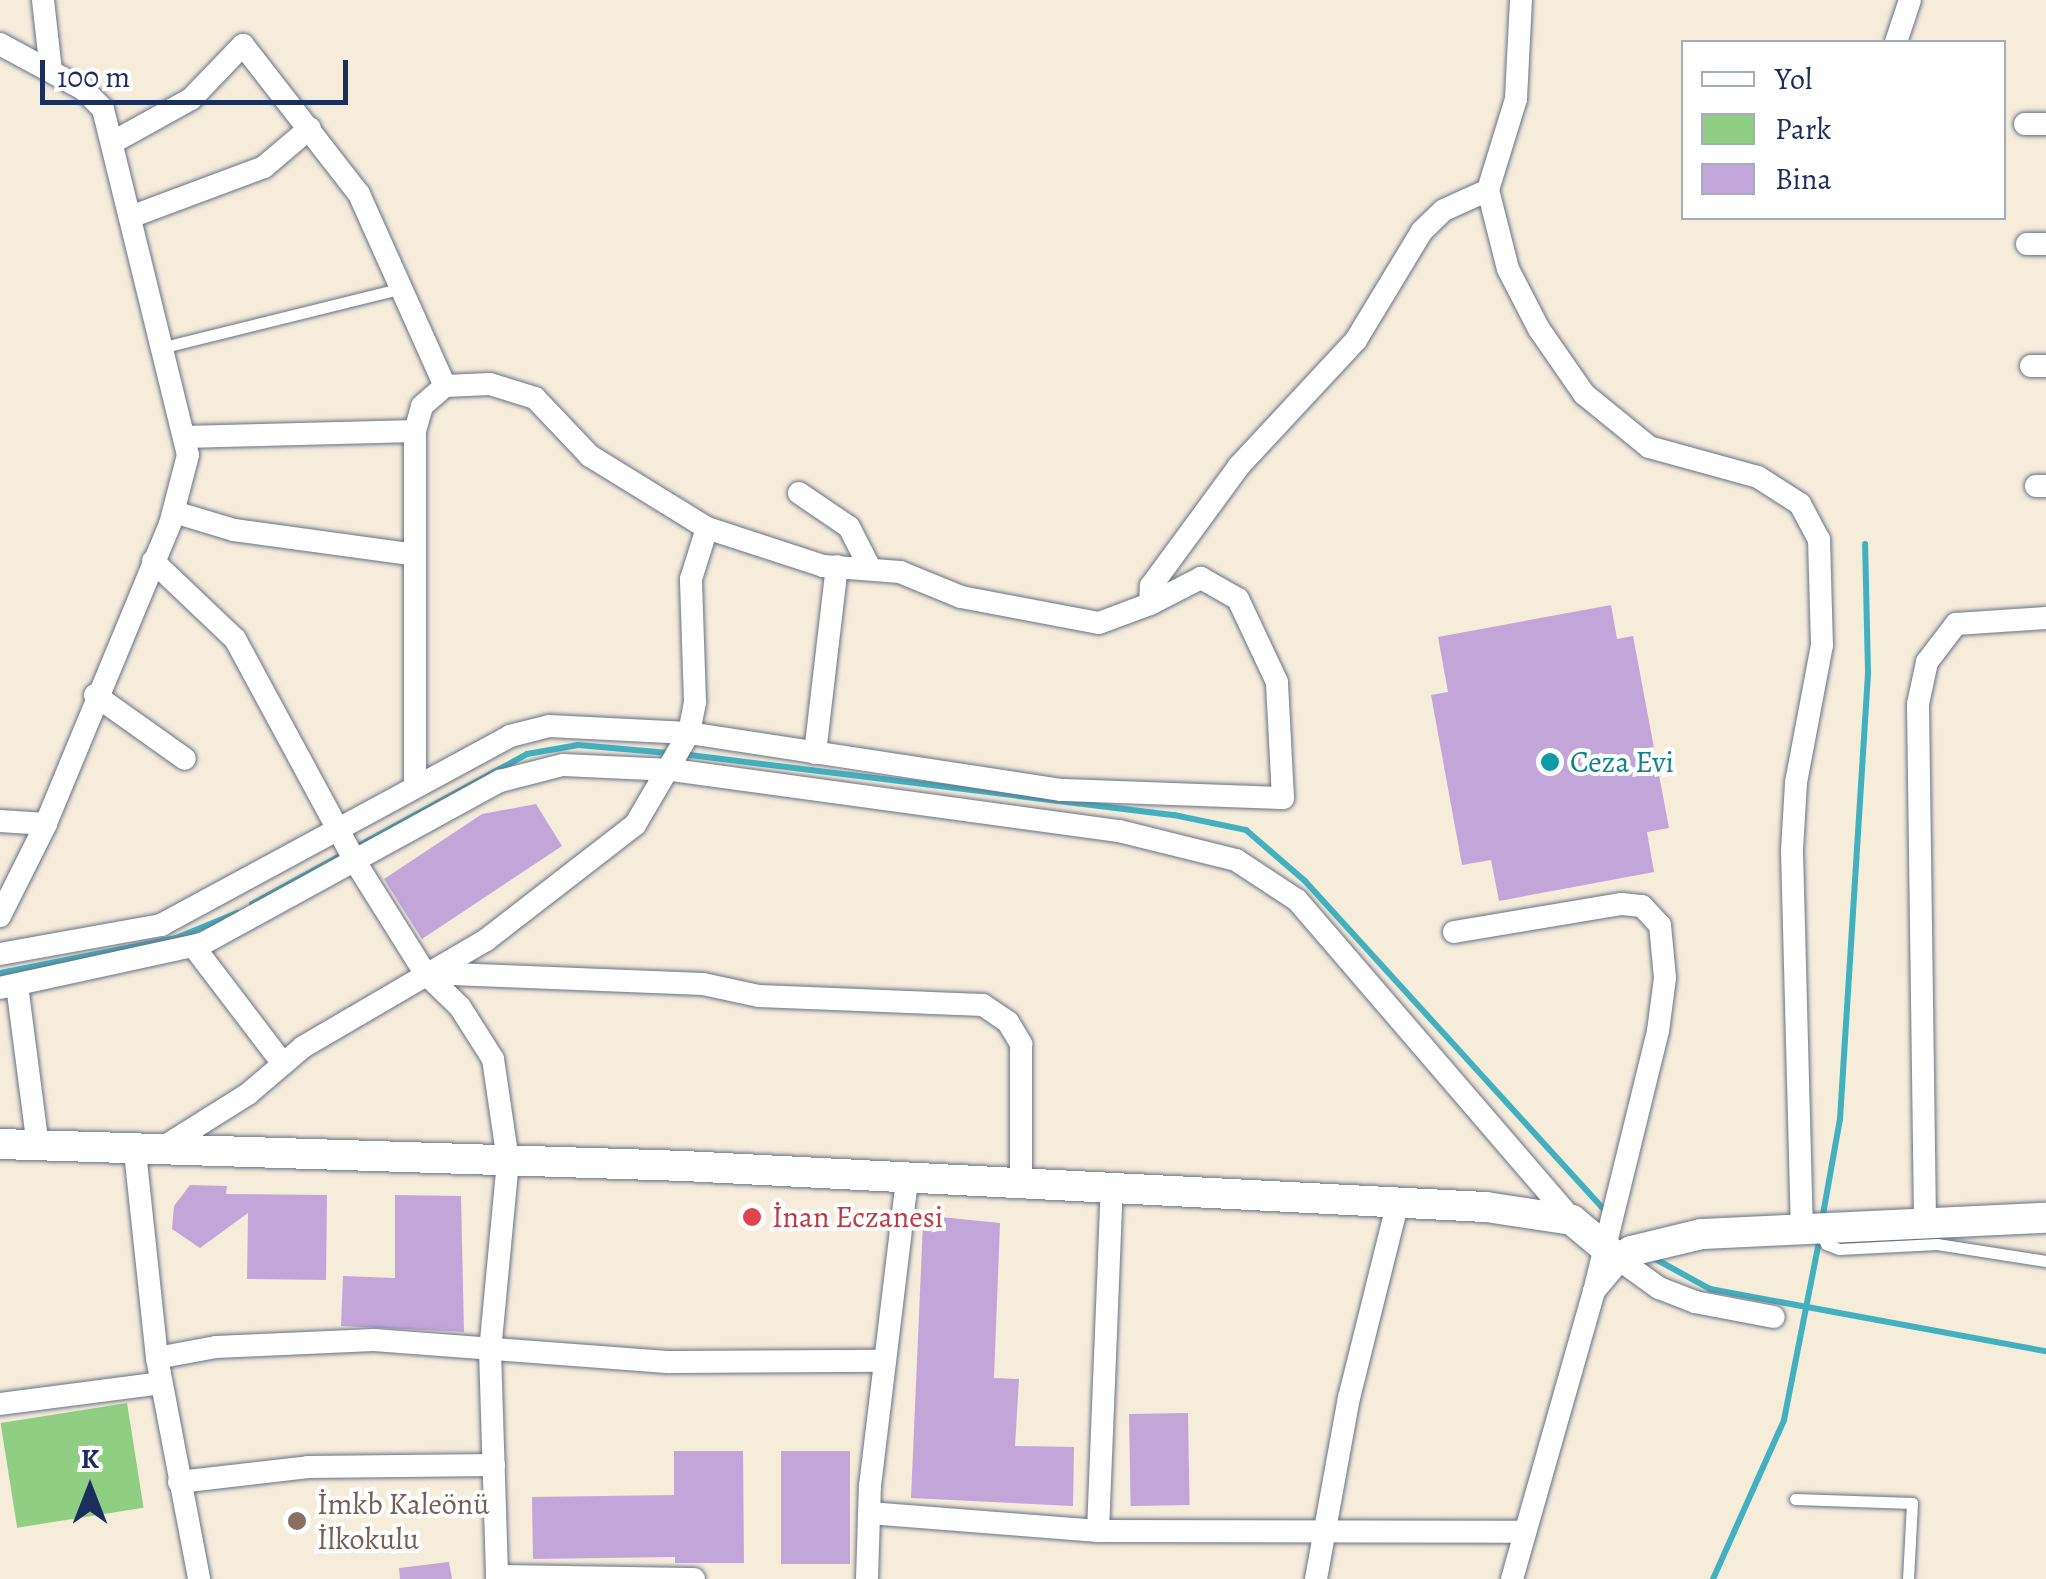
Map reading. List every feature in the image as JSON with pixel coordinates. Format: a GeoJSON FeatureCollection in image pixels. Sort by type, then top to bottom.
{"type":"FeatureCollection","features":[{"type":"Feature","properties":{"kind":"street"},"geometry":{"type":"LineString","coordinates":[[44,0],[51,72]]}},
{"type":"Feature","properties":{"kind":"street"},"geometry":{"type":"LineString","coordinates":[[1520,0],[1516,99],[1488,190],[1489,216],[1508,269],[1584,394],[1649,447],[1758,477],[1800,504],[1820,538],[1822,645],[1796,783],[1792,851],[1819,1232]]}},
{"type":"Feature","properties":{"kind":"street"},"geometry":{"type":"LineString","coordinates":[[1897,40],[1910,0]]}},
{"type":"Feature","properties":{"kind":"street"},"geometry":{"type":"LineString","coordinates":[[0,44],[51,72],[103,109],[115,141],[186,437],[174,512],[95,695],[46,824],[0,916]]}},
{"type":"Feature","properties":{"kind":"street"},"geometry":{"type":"LineString","coordinates":[[115,141],[191,99],[243,45],[359,194],[406,287],[445,386]]}},
{"type":"Feature","properties":{"kind":"street"},"geometry":{"type":"LineString","coordinates":[[132,216],[264,167],[310,128]]}},
{"type":"Feature","properties":{"kind":"street"},"geometry":{"type":"LineString","coordinates":[[1150,604],[1151,586],[1239,466],[1356,340],[1422,231],[1444,210],[1488,190]]}},
{"type":"Feature","properties":{"kind":"street"},"geometry":{"type":"LineString","coordinates":[[0,954],[161,925],[519,775],[588,762],[680,752],[815,752],[1062,790],[1283,798],[1277,682],[1238,600],[1202,578],[1150,604],[1099,623],[1073,623],[870,568],[837,566],[707,528],[590,456],[535,398],[490,384],[445,386],[422,406],[414,431],[410,554],[415,785]]}},
{"type":"Feature","properties":{"kind":"street"},"geometry":{"type":"LineString","coordinates":[[186,437],[414,431]]}},
{"type":"Feature","properties":{"kind":"street"},"geometry":{"type":"LineString","coordinates":[[799,493],[849,527],[870,568]]}},
{"type":"Feature","properties":{"kind":"street"},"geometry":{"type":"LineString","coordinates":[[174,512],[234,530],[410,554]]}},
{"type":"Feature","properties":{"kind":"street"},"geometry":{"type":"LineString","coordinates":[[145,1152],[425,973],[486,940],[635,826],[680,752],[695,702],[689,598],[707,528]]}},
{"type":"Feature","properties":{"kind":"street"},"geometry":{"type":"LineString","coordinates":[[153,561],[235,639],[348,847],[425,973],[460,1007],[493,1059],[508,1162],[490,1351],[497,1578],[694,1579]]}},
{"type":"Feature","properties":{"kind":"street"},"geometry":{"type":"LineString","coordinates":[[815,752],[837,566]]}},
{"type":"Feature","properties":{"kind":"street"},"geometry":{"type":"LineString","coordinates":[[1925,1220],[1914,752],[1924,676],[1938,640],[1956,624],[2046,618]]}},
{"type":"Feature","properties":{"kind":"street"},"geometry":{"type":"LineString","coordinates":[[95,695],[185,760]]}},
{"type":"Feature","properties":{"kind":"street"},"geometry":{"type":"LineString","coordinates":[[38,1146],[8,986],[194,947],[348,847],[415,785],[510,736],[549,726],[1119,831],[1200,848],[1254,869],[1316,918],[1572,1220],[1615,1245],[1695,1302],[1774,1317]]}},
{"type":"Feature","properties":{"kind":"street"},"geometry":{"type":"LineString","coordinates":[[0,821],[46,824]]}},
{"type":"Feature","properties":{"kind":"street"},"geometry":{"type":"LineString","coordinates":[[1454,932],[1622,904],[1642,906],[1660,925],[1665,978],[1617,1196],[1615,1245],[1594,1291],[1512,1579]]}},
{"type":"Feature","properties":{"kind":"street"},"geometry":{"type":"LineString","coordinates":[[194,947],[283,1064]]}},
{"type":"Feature","properties":{"kind":"street"},"geometry":{"type":"LineString","coordinates":[[425,973],[675,982],[758,996],[983,1005],[1008,1022],[1021,1044],[1021,1182]]}},
{"type":"Feature","properties":{"kind":"street"},"geometry":{"type":"LineString","coordinates":[[0,1144],[1112,1184],[1398,1202],[1572,1220]]}},
{"type":"Feature","properties":{"kind":"street"},"geometry":{"type":"LineString","coordinates":[[145,1152],[157,1358],[199,1579]]}},
{"type":"Feature","properties":{"kind":"street"},"geometry":{"type":"LineString","coordinates":[[867,1579],[869,1513],[906,1178]]}},
{"type":"Feature","properties":{"kind":"street"},"geometry":{"type":"LineString","coordinates":[[1098,1530],[1112,1184]]}},
{"type":"Feature","properties":{"kind":"street"},"geometry":{"type":"LineString","coordinates":[[1316,1579],[1349,1398],[1398,1202]]}},
{"type":"Feature","properties":{"kind":"street"},"geometry":{"type":"LineString","coordinates":[[1615,1245],[1666,1242],[1702,1234],[1819,1232],[1925,1220],[2046,1218]]}},
{"type":"Feature","properties":{"kind":"street"},"geometry":{"type":"LineString","coordinates":[[157,1358],[339,1341],[670,1362],[885,1362]]}},
{"type":"Feature","properties":{"kind":"street"},"geometry":{"type":"LineString","coordinates":[[0,1404],[161,1383]]}},
{"type":"Feature","properties":{"kind":"street"},"geometry":{"type":"LineString","coordinates":[[179,1482],[308,1467],[494,1465]]}},
{"type":"Feature","properties":{"kind":"street"},"geometry":{"type":"LineString","coordinates":[[869,1513],[1098,1530],[1325,1528],[1524,1532]]}},
{"type":"Feature","properties":{"kind":"lane"},"geometry":{"type":"LineString","coordinates":[[164,347],[406,287]]}},
{"type":"Feature","properties":{"kind":"lane"},"geometry":{"type":"LineString","coordinates":[[1819,1232],[2046,1261]]}},
{"type":"Feature","properties":{"kind":"lane"},"geometry":{"type":"LineString","coordinates":[[1795,1500],[1912,1503],[1908,1579]]}},
{"type":"Feature","properties":{"kind":"green space"},"geometry":{"type":"Polygon","coordinates":[[[127,1403],[144,1508],[17,1528],[1,1423],[127,1403]]]}},
{"type":"Feature","properties":{"kind":"building","name":"Ceza Evi"},"geometry":{"type":"Polygon","coordinates":[[[1611,605],[1617,639],[1633,636],[1669,828],[1647,832],[1654,872],[1499,901],[1491,860],[1462,865],[1431,695],[1448,692],[1438,637],[1611,605]]]}},
{"type":"Feature","properties":{"kind":"building"},"geometry":{"type":"Polygon","coordinates":[[[536,804],[562,846],[422,939],[384,879],[482,814],[536,804]]]}},
{"type":"Feature","properties":{"kind":"building"},"geometry":{"type":"Polygon","coordinates":[[[190,1185],[227,1186],[226,1194],[327,1195],[326,1280],[247,1279],[248,1213],[200,1248],[172,1229],[174,1206],[190,1185]]]}},
{"type":"Feature","properties":{"kind":"building"},"geometry":{"type":"Polygon","coordinates":[[[395,1195],[461,1196],[464,1332],[341,1326],[343,1276],[395,1278],[395,1195]]]}},
{"type":"Feature","properties":{"kind":"building"},"geometry":{"type":"Polygon","coordinates":[[[931,1216],[1000,1223],[994,1378],[1019,1379],[1015,1446],[1074,1447],[1073,1506],[911,1498],[923,1223],[931,1216]]]}},
{"type":"Feature","properties":{"kind":"building"},"geometry":{"type":"Polygon","coordinates":[[[1188,1413],[1190,1505],[1131,1506],[1129,1414],[1188,1413]]]}},
{"type":"Feature","properties":{"kind":"building"},"geometry":{"type":"Polygon","coordinates":[[[674,1451],[743,1451],[744,1563],[675,1563],[675,1557],[533,1559],[532,1497],[674,1495],[674,1451]]]}},
{"type":"Feature","properties":{"kind":"building"},"geometry":{"type":"Polygon","coordinates":[[[781,1451],[850,1451],[850,1564],[781,1564],[781,1451]]]}},
{"type":"Feature","properties":{"kind":"building"},"geometry":{"type":"Polygon","coordinates":[[[449,1562],[452,1579],[400,1579],[399,1568],[449,1562]]]}},
{"type":"Feature","properties":{"kind":"waterway"},"geometry":{"type":"LineString","coordinates":[[1822,1220],[1840,1119],[1868,672],[1865,544]]}},
{"type":"Feature","properties":{"kind":"waterway"},"geometry":{"type":"LineString","coordinates":[[252,904],[527,754],[578,745],[669,753]]}},
{"type":"Feature","properties":{"kind":"waterway"},"geometry":{"type":"LineString","coordinates":[[682,754],[1174,815],[1246,830],[1305,881],[1608,1214]]}},
{"type":"Feature","properties":{"kind":"waterway"},"geometry":{"type":"LineString","coordinates":[[0,973],[176,938],[237,913]]}},
{"type":"Feature","properties":{"kind":"waterway"},"geometry":{"type":"LineString","coordinates":[[1713,1579],[1784,1420],[1820,1237]]}},
{"type":"Feature","properties":{"kind":"waterway"},"geometry":{"type":"LineString","coordinates":[[1648,1255],[1710,1289],[2046,1351]]}},
{"type":"Feature","properties":{"kind":"place","name":"Ceza Evi"},"geometry":{"type":"Point","coordinates":[1550,762]}},
{"type":"Feature","properties":{"kind":"place","name":"İnan Eczanesi"},"geometry":{"type":"Point","coordinates":[752,1217]}},
{"type":"Feature","properties":{"kind":"place","name":"İmkb Kaleönü İlkokulu"},"geometry":{"type":"Point","coordinates":[297,1521]}}]}
